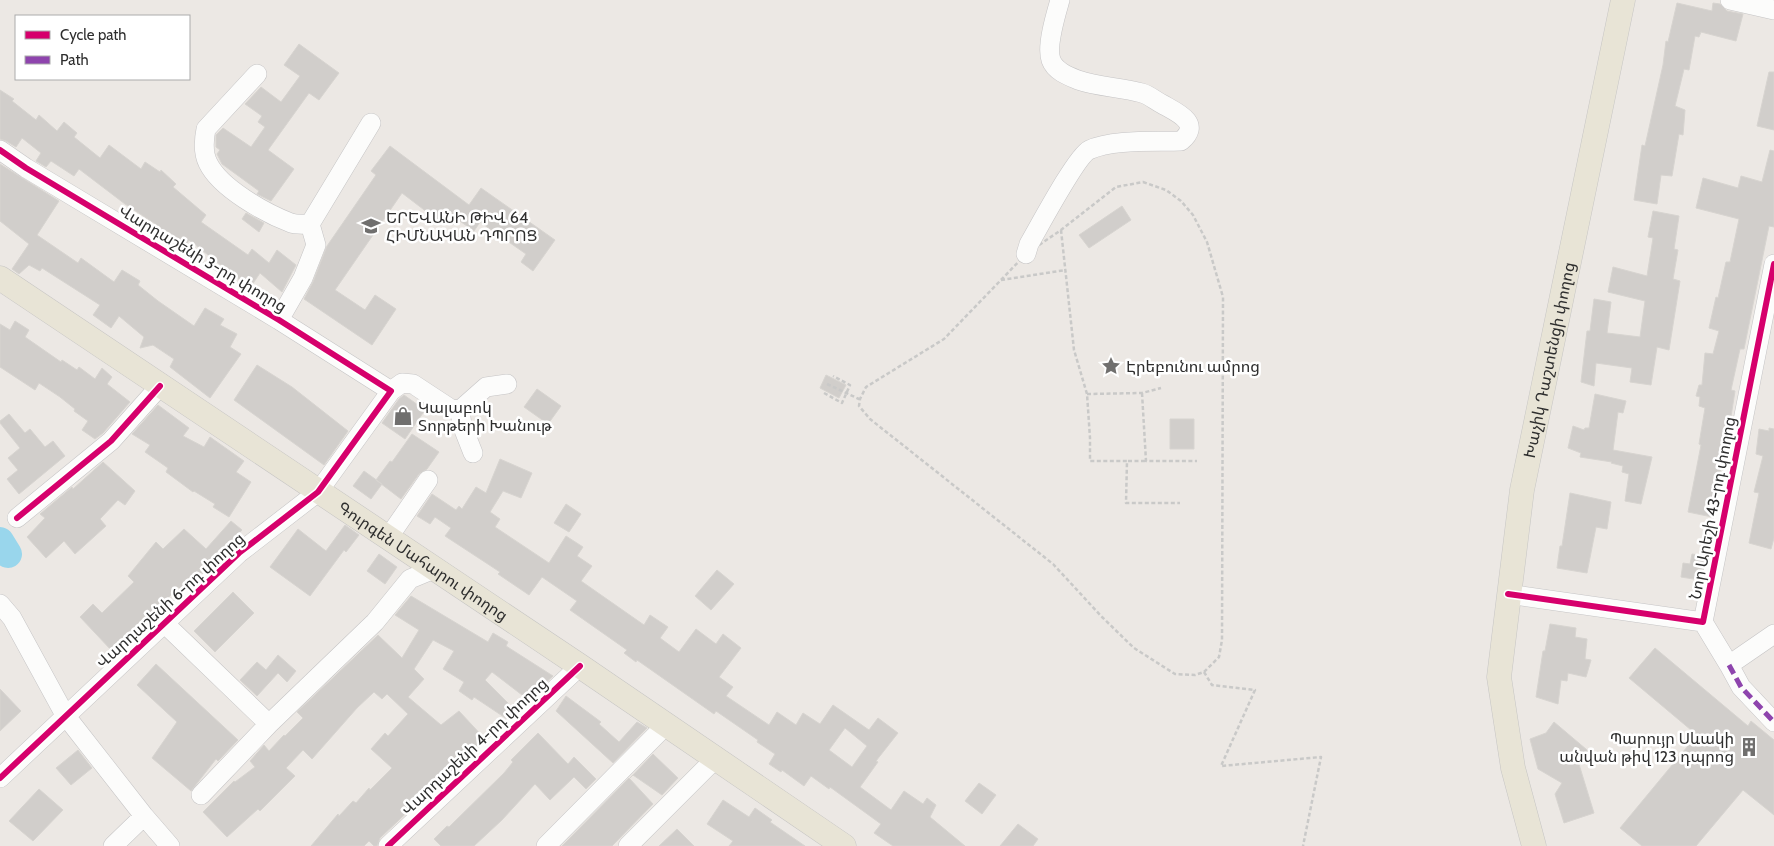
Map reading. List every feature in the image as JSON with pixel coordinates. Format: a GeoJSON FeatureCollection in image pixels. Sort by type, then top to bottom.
{"type":"FeatureCollection","features":[{"type":"Feature","properties":{"kind":"main road","name":"Խաչիկ Դաշտենցի փողոց"},"geometry":{"type":"LineString","coordinates":[[1534,846],[1513,768],[1499,677],[1522,490],[1624,0]]}},
{"type":"Feature","properties":{"kind":"main road","name":"Գուրգեն Մահարու փողոց"},"geometry":{"type":"LineString","coordinates":[[0,278],[580,666],[844,846]]}},
{"type":"Feature","properties":{"kind":"main road","name":"Խաչիկ Դաշտենցի փողոց"},"geometry":{"type":"LineString","coordinates":[[1506,722],[1521,764],[1544,846]]}},
{"type":"Feature","properties":{"kind":"street"},"geometry":{"type":"LineString","coordinates":[[1026,254],[1029,244],[1074,167],[1087,151],[1105,144],[1180,141],[1189,131],[1188,123],[1184,116],[1143,94],[1080,80],[1059,72],[1051,60],[1050,48],[1060,0]]}},
{"type":"Feature","properties":{"kind":"street"},"geometry":{"type":"LineString","coordinates":[[1730,0],[1774,10]]}},
{"type":"Feature","properties":{"kind":"street"},"geometry":{"type":"LineString","coordinates":[[257,74],[206,129],[204,141],[207,162],[221,180],[252,203],[293,223],[310,224]]}},
{"type":"Feature","properties":{"kind":"street"},"geometry":{"type":"LineString","coordinates":[[279,320],[303,278],[316,245],[310,224],[371,123]]}},
{"type":"Feature","properties":{"kind":"street","name":"Վարդաշենի 3-րդ փողոց"},"geometry":{"type":"LineString","coordinates":[[0,150],[26,168],[279,320],[391,391]]}},
{"type":"Feature","properties":{"kind":"street","name":"Նոր Արեշի 43-րդ փողոց"},"geometry":{"type":"LineString","coordinates":[[1508,594],[1703,622],[1774,264]]}},
{"type":"Feature","properties":{"kind":"street"},"geometry":{"type":"LineString","coordinates":[[391,391],[402,383],[412,384],[451,409],[460,410],[486,387],[507,384]]}},
{"type":"Feature","properties":{"kind":"street"},"geometry":{"type":"LineString","coordinates":[[16,518],[111,440],[160,386]]}},
{"type":"Feature","properties":{"kind":"street","name":"Վարդաշենի 6-րդ փողոց"},"geometry":{"type":"LineString","coordinates":[[0,778],[239,553],[318,492],[391,391]]}},
{"type":"Feature","properties":{"kind":"street"},"geometry":{"type":"LineString","coordinates":[[460,410],[462,425],[473,452]]}},
{"type":"Feature","properties":{"kind":"street"},"geometry":{"type":"LineString","coordinates":[[388,538],[428,480]]}},
{"type":"Feature","properties":{"kind":"street"},"geometry":{"type":"LineString","coordinates":[[201,795],[269,724],[376,622],[410,578],[434,569]]}},
{"type":"Feature","properties":{"kind":"street"},"geometry":{"type":"LineString","coordinates":[[0,604],[12,618],[65,716],[170,846]]}},
{"type":"Feature","properties":{"kind":"street"},"geometry":{"type":"LineString","coordinates":[[1703,622],[1741,686],[1774,722]]}},
{"type":"Feature","properties":{"kind":"street"},"geometry":{"type":"LineString","coordinates":[[164,624],[269,724]]}},
{"type":"Feature","properties":{"kind":"street"},"geometry":{"type":"LineString","coordinates":[[1729,665],[1774,634]]}},
{"type":"Feature","properties":{"kind":"street","name":"Վարդաշենի 4-րդ փողոց"},"geometry":{"type":"LineString","coordinates":[[388,846],[580,666]]}},
{"type":"Feature","properties":{"kind":"street"},"geometry":{"type":"LineString","coordinates":[[546,846],[666,726]]}},
{"type":"Feature","properties":{"kind":"street"},"geometry":{"type":"LineString","coordinates":[[628,846],[715,759]]}},
{"type":"Feature","properties":{"kind":"street"},"geometry":{"type":"LineString","coordinates":[[113,846],[144,816]]}},
{"type":"Feature","properties":{"kind":"path"},"geometry":{"type":"LineString","coordinates":[[1143,182],[1166,190],[1181,201],[1193,215],[1207,242],[1223,297],[1222,640],[1218,657],[1204,672],[1194,676],[1175,674],[1134,648],[1052,564],[870,419],[859,406],[866,387],[944,339],[1026,254],[1061,230],[1116,187],[1143,182]]}},
{"type":"Feature","properties":{"kind":"path"},"geometry":{"type":"LineString","coordinates":[[1061,230],[1074,350],[1087,394],[1090,461],[1197,461]]}},
{"type":"Feature","properties":{"kind":"path"},"geometry":{"type":"LineString","coordinates":[[1001,280],[1066,270]]}},
{"type":"Feature","properties":{"kind":"path"},"geometry":{"type":"LineString","coordinates":[[824,394],[842,403],[850,385],[833,376]]}},
{"type":"Feature","properties":{"kind":"path"},"geometry":{"type":"LineString","coordinates":[[827,384],[860,399]]}},
{"type":"Feature","properties":{"kind":"path"},"geometry":{"type":"LineString","coordinates":[[1087,394],[1142,393],[1161,388]]}},
{"type":"Feature","properties":{"kind":"path"},"geometry":{"type":"LineString","coordinates":[[1142,393],[1146,461]]}},
{"type":"Feature","properties":{"kind":"path"},"geometry":{"type":"LineString","coordinates":[[1127,461],[1126,503],[1180,503]]}},
{"type":"Feature","properties":{"kind":"path"},"geometry":{"type":"LineString","coordinates":[[1204,672],[1212,685],[1255,690],[1221,766],[1321,757],[1303,846]]}},
{"type":"Feature","properties":{"kind":"building"},"geometry":{"type":"Polygon","coordinates":[[[1677,3],[1712,11],[1713,3],[1720,4],[1727,11],[1743,14],[1736,41],[1701,32],[1699,37],[1695,36],[1689,70],[1684,69],[1675,106],[1685,110],[1683,135],[1679,134],[1672,176],[1661,175],[1657,204],[1634,200],[1642,145],[1645,146],[1663,65],[1666,41],[1668,42],[1677,3]]]}},
{"type":"Feature","properties":{"kind":"building"},"geometry":{"type":"Polygon","coordinates":[[[299,44],[339,73],[319,100],[309,93],[268,150],[294,169],[271,201],[257,194],[259,191],[222,164],[217,154],[220,150],[216,147],[216,135],[223,128],[251,147],[265,127],[258,122],[262,116],[245,104],[261,87],[281,102],[300,76],[284,65],[299,44]]]}},
{"type":"Feature","properties":{"kind":"building"},"geometry":{"type":"Polygon","coordinates":[[[1769,72],[1774,72],[1774,130],[1757,126],[1769,72]]]}},
{"type":"Feature","properties":{"kind":"building"},"geometry":{"type":"Polygon","coordinates":[[[0,90],[14,99],[12,101],[36,120],[39,115],[57,131],[64,122],[77,133],[74,137],[100,158],[109,145],[141,169],[145,162],[160,172],[161,170],[176,184],[173,187],[206,215],[201,222],[248,255],[252,249],[269,263],[277,250],[296,265],[282,292],[260,273],[250,288],[189,240],[185,246],[172,239],[159,229],[160,227],[125,204],[79,169],[74,176],[51,161],[46,167],[36,161],[41,153],[22,138],[16,147],[0,139],[0,90]]]}},
{"type":"Feature","properties":{"kind":"building"},"geometry":{"type":"Polygon","coordinates":[[[390,146],[469,205],[481,188],[555,240],[533,271],[521,262],[526,254],[480,222],[474,231],[457,219],[453,225],[444,217],[440,222],[402,193],[335,290],[365,310],[375,295],[396,309],[372,345],[304,299],[327,246],[376,175],[371,171],[390,146]]]}},
{"type":"Feature","properties":{"kind":"building"},"geometry":{"type":"Polygon","coordinates":[[[1770,150],[1774,151],[1774,227],[1769,226],[1744,349],[1740,349],[1731,390],[1735,391],[1727,442],[1718,480],[1710,503],[1715,505],[1712,517],[1688,512],[1701,445],[1699,444],[1705,408],[1699,406],[1700,397],[1696,396],[1699,385],[1702,385],[1705,353],[1713,354],[1719,331],[1709,328],[1726,262],[1730,262],[1739,219],[1696,208],[1703,178],[1738,188],[1741,176],[1762,182],[1770,150]]]}},
{"type":"Feature","properties":{"kind":"building"},"geometry":{"type":"Polygon","coordinates":[[[0,164],[59,201],[37,235],[78,263],[81,258],[114,282],[122,270],[140,281],[138,285],[158,301],[194,326],[205,308],[224,319],[220,325],[237,334],[230,347],[241,354],[210,398],[170,367],[174,359],[153,345],[140,348],[144,337],[119,316],[111,328],[93,315],[100,305],[42,268],[40,271],[29,265],[19,274],[12,269],[29,244],[0,221],[0,164]]]}},
{"type":"Feature","properties":{"kind":"building"},"geometry":{"type":"Polygon","coordinates":[[[1122,206],[1131,220],[1089,248],[1079,235],[1122,206]]]}},
{"type":"Feature","properties":{"kind":"building"},"geometry":{"type":"Polygon","coordinates":[[[1653,211],[1679,216],[1674,249],[1678,250],[1673,279],[1680,281],[1669,350],[1657,347],[1651,385],[1630,382],[1632,368],[1596,363],[1594,386],[1581,382],[1587,331],[1590,331],[1594,299],[1611,302],[1607,333],[1640,337],[1645,301],[1608,292],[1613,267],[1647,276],[1653,238],[1648,237],[1653,211]]]}},
{"type":"Feature","properties":{"kind":"building"},"geometry":{"type":"Polygon","coordinates":[[[246,213],[264,223],[259,232],[242,219],[246,213]]]}},
{"type":"Feature","properties":{"kind":"building"},"geometry":{"type":"Polygon","coordinates":[[[15,321],[29,330],[25,337],[61,362],[62,360],[77,370],[79,367],[95,379],[102,368],[112,377],[107,384],[130,402],[103,433],[95,439],[82,430],[88,421],[74,411],[75,409],[60,397],[39,383],[35,390],[0,367],[0,324],[10,330],[15,321]]]}},
{"type":"Feature","properties":{"kind":"building"},"geometry":{"type":"Polygon","coordinates":[[[257,365],[292,387],[348,431],[324,465],[234,400],[257,365]]]}},
{"type":"Feature","properties":{"kind":"building"},"geometry":{"type":"Polygon","coordinates":[[[826,375],[846,385],[839,398],[820,388],[826,375]]]}},
{"type":"Feature","properties":{"kind":"building"},"geometry":{"type":"Polygon","coordinates":[[[537,389],[561,406],[548,424],[524,407],[537,389]]]}},
{"type":"Feature","properties":{"kind":"building"},"geometry":{"type":"Polygon","coordinates":[[[1595,394],[1626,401],[1623,413],[1618,412],[1613,450],[1652,457],[1641,504],[1625,501],[1629,474],[1622,472],[1623,466],[1612,462],[1580,457],[1581,453],[1568,448],[1573,426],[1584,430],[1589,428],[1595,394]]]}},
{"type":"Feature","properties":{"kind":"building","name":"Կալաբոկ Տորթերի Խանութ"},"geometry":{"type":"Polygon","coordinates":[[[404,395],[425,410],[405,439],[382,423],[404,395]]]}},
{"type":"Feature","properties":{"kind":"building"},"geometry":{"type":"Polygon","coordinates":[[[158,405],[189,428],[183,436],[204,447],[210,437],[244,461],[236,472],[251,482],[229,517],[213,507],[215,504],[193,492],[166,472],[168,468],[145,452],[150,445],[132,434],[158,405]]]}},
{"type":"Feature","properties":{"kind":"building"},"geometry":{"type":"Polygon","coordinates":[[[9,414],[25,433],[30,429],[45,447],[53,441],[65,456],[19,494],[7,479],[18,470],[8,458],[20,448],[0,423],[9,414]]]}},
{"type":"Feature","properties":{"kind":"building"},"geometry":{"type":"Polygon","coordinates":[[[1170,419],[1194,419],[1194,449],[1170,449],[1170,419]]]}},
{"type":"Feature","properties":{"kind":"building"},"geometry":{"type":"Polygon","coordinates":[[[1769,428],[1774,429],[1774,538],[1771,549],[1749,543],[1759,493],[1754,492],[1763,456],[1756,454],[1759,429],[1769,431],[1769,428]]]}},
{"type":"Feature","properties":{"kind":"building"},"geometry":{"type":"Polygon","coordinates":[[[412,434],[439,452],[427,469],[419,474],[401,499],[376,480],[390,461],[392,462],[412,434]]]}},
{"type":"Feature","properties":{"kind":"building"},"geometry":{"type":"Polygon","coordinates":[[[500,459],[532,473],[521,498],[503,491],[490,512],[500,519],[495,527],[549,563],[566,536],[583,547],[577,556],[592,566],[581,581],[644,625],[650,615],[668,627],[660,638],[679,652],[696,629],[716,644],[723,634],[741,648],[719,677],[733,687],[726,696],[769,725],[777,712],[796,725],[803,713],[820,724],[833,705],[869,730],[878,718],[898,733],[876,761],[878,762],[860,787],[891,810],[904,791],[923,804],[927,798],[936,805],[930,817],[965,846],[893,846],[874,833],[881,824],[830,787],[829,789],[811,776],[804,786],[782,770],[781,772],[769,764],[775,754],[757,742],[758,740],[716,711],[714,714],[624,653],[627,650],[570,610],[577,601],[542,577],[529,595],[498,574],[500,572],[445,536],[451,528],[435,517],[430,524],[417,516],[432,494],[456,510],[459,506],[462,509],[476,487],[486,493],[500,459]],[[845,728],[829,750],[852,767],[867,746],[845,728]]]}},
{"type":"Feature","properties":{"kind":"building"},"geometry":{"type":"Polygon","coordinates":[[[103,462],[135,491],[125,505],[118,500],[100,519],[106,526],[75,554],[64,541],[46,558],[27,537],[45,518],[40,514],[72,487],[73,489],[103,462]]]}},
{"type":"Feature","properties":{"kind":"building"},"geometry":{"type":"Polygon","coordinates":[[[364,471],[382,484],[371,499],[353,486],[364,471]]]}},
{"type":"Feature","properties":{"kind":"building"},"geometry":{"type":"Polygon","coordinates":[[[1570,493],[1611,502],[1607,529],[1596,527],[1587,573],[1557,568],[1570,493]]]}},
{"type":"Feature","properties":{"kind":"building"},"geometry":{"type":"Polygon","coordinates":[[[566,504],[581,514],[569,532],[554,523],[566,504]]]}},
{"type":"Feature","properties":{"kind":"building"},"geometry":{"type":"Polygon","coordinates":[[[231,521],[242,530],[228,545],[229,547],[182,591],[178,587],[160,607],[163,609],[151,620],[148,617],[112,651],[80,617],[93,604],[102,613],[134,582],[128,576],[156,542],[163,549],[184,529],[206,549],[231,521]]]}},
{"type":"Feature","properties":{"kind":"building"},"geometry":{"type":"Polygon","coordinates":[[[345,525],[359,535],[346,552],[344,550],[310,596],[270,567],[298,529],[326,551],[345,525]]]}},
{"type":"Feature","properties":{"kind":"building"},"geometry":{"type":"Polygon","coordinates":[[[379,554],[397,567],[385,584],[367,571],[379,554]]]}},
{"type":"Feature","properties":{"kind":"building"},"geometry":{"type":"Polygon","coordinates":[[[1692,554],[1705,556],[1700,580],[1681,577],[1683,563],[1690,564],[1692,554]]]}},
{"type":"Feature","properties":{"kind":"building"},"geometry":{"type":"Polygon","coordinates":[[[717,570],[734,584],[711,610],[695,596],[717,570]]]}},
{"type":"Feature","properties":{"kind":"building"},"geometry":{"type":"Polygon","coordinates":[[[233,592],[254,613],[215,652],[194,631],[233,592]]]}},
{"type":"Feature","properties":{"kind":"building"},"geometry":{"type":"Polygon","coordinates":[[[411,596],[488,642],[493,633],[508,642],[506,646],[553,676],[530,697],[522,695],[492,672],[485,680],[514,709],[507,719],[474,697],[472,700],[459,691],[464,682],[443,669],[454,651],[433,640],[414,669],[424,679],[408,697],[441,725],[459,711],[485,739],[436,785],[432,781],[413,798],[418,802],[380,838],[377,846],[374,846],[369,841],[364,846],[311,846],[338,814],[339,816],[353,801],[356,803],[369,788],[370,790],[392,768],[371,749],[385,733],[388,736],[408,714],[387,694],[382,699],[374,692],[357,708],[312,759],[303,750],[286,768],[295,776],[260,811],[258,809],[227,837],[203,812],[234,781],[255,767],[250,761],[264,745],[269,751],[285,736],[303,718],[297,712],[378,635],[402,658],[419,630],[395,615],[411,596]]]}},
{"type":"Feature","properties":{"kind":"building"},"geometry":{"type":"Polygon","coordinates":[[[1550,624],[1576,628],[1575,637],[1587,639],[1585,659],[1591,660],[1586,677],[1568,673],[1567,681],[1561,680],[1558,704],[1536,697],[1543,651],[1545,651],[1550,624]]]}},
{"type":"Feature","properties":{"kind":"building","name":"Պարույր Սևակի անվան թիվ 123 դպրոց"},"geometry":{"type":"Polygon","coordinates":[[[1655,648],[1748,726],[1751,721],[1774,740],[1774,815],[1743,790],[1696,846],[1642,846],[1620,828],[1697,735],[1629,678],[1655,648]]]}},
{"type":"Feature","properties":{"kind":"building"},"geometry":{"type":"Polygon","coordinates":[[[278,655],[296,671],[287,682],[278,673],[257,696],[240,680],[257,662],[266,670],[278,655]]]}},
{"type":"Feature","properties":{"kind":"building"},"geometry":{"type":"Polygon","coordinates":[[[156,664],[238,740],[218,761],[216,759],[191,791],[152,758],[177,722],[137,685],[156,664]]]}},
{"type":"Feature","properties":{"kind":"building"},"geometry":{"type":"Polygon","coordinates":[[[0,689],[21,711],[0,731],[0,689]]]}},
{"type":"Feature","properties":{"kind":"building"},"geometry":{"type":"Polygon","coordinates":[[[566,696],[601,722],[599,724],[619,742],[637,722],[647,728],[613,763],[556,711],[566,696]]]}},
{"type":"Feature","properties":{"kind":"building"},"geometry":{"type":"Polygon","coordinates":[[[1554,722],[1593,755],[1578,761],[1594,813],[1564,823],[1555,794],[1562,783],[1538,769],[1530,739],[1546,733],[1554,722]]]}},
{"type":"Feature","properties":{"kind":"building"},"geometry":{"type":"Polygon","coordinates":[[[538,733],[568,764],[574,757],[596,779],[586,789],[574,777],[550,800],[535,784],[502,820],[474,846],[441,846],[434,839],[447,826],[449,827],[504,773],[513,762],[511,760],[538,733]]]}},
{"type":"Feature","properties":{"kind":"building"},"geometry":{"type":"Polygon","coordinates":[[[78,750],[92,768],[71,785],[56,768],[78,750]]]}},
{"type":"Feature","properties":{"kind":"building"},"geometry":{"type":"Polygon","coordinates":[[[653,754],[678,778],[662,795],[633,775],[630,778],[653,754]]]}},
{"type":"Feature","properties":{"kind":"building"},"geometry":{"type":"Polygon","coordinates":[[[629,778],[653,804],[612,846],[562,846],[629,778]]]}},
{"type":"Feature","properties":{"kind":"building"},"geometry":{"type":"Polygon","coordinates":[[[979,783],[996,795],[982,814],[965,801],[979,783]]]}},
{"type":"Feature","properties":{"kind":"building"},"geometry":{"type":"Polygon","coordinates":[[[39,789],[63,810],[33,841],[9,821],[39,789]]]}},
{"type":"Feature","properties":{"kind":"building"},"geometry":{"type":"Polygon","coordinates":[[[723,800],[749,817],[755,808],[772,820],[770,822],[805,846],[729,846],[733,841],[707,824],[723,800]]]}},
{"type":"Feature","properties":{"kind":"building"},"geometry":{"type":"Polygon","coordinates":[[[1018,824],[1038,839],[1033,846],[1000,846],[1018,824]]]}},
{"type":"Feature","properties":{"kind":"building"},"geometry":{"type":"Polygon","coordinates":[[[677,829],[694,846],[659,846],[677,829]]]}},
{"type":"Feature","properties":{"kind":"waterway"},"geometry":{"type":"LineString","coordinates":[[0,541],[8,554]]}},
{"type":"Feature","properties":{"kind":"marked path"},"geometry":{"type":"LineString","coordinates":[[1729,665],[1741,687],[1774,722]]}},
{"type":"Feature","properties":{"kind":"cycle path"},"geometry":{"type":"LineString","coordinates":[[0,150],[26,168],[279,320],[391,391],[318,492],[239,553],[0,778]]}},
{"type":"Feature","properties":{"kind":"cycle path"},"geometry":{"type":"LineString","coordinates":[[1508,594],[1703,622],[1774,264]]}},
{"type":"Feature","properties":{"kind":"cycle path"},"geometry":{"type":"LineString","coordinates":[[17,518],[111,441],[160,386]]}},
{"type":"Feature","properties":{"kind":"cycle path"},"geometry":{"type":"LineString","coordinates":[[388,846],[580,666]]}},
{"type":"Feature","properties":{"kind":"place","name":"ԵՐԵՎԱՆԻ ԹԻՎ 64 ՀԻՄՆԱԿԱՆ ԴՊՐՈՑ"},"geometry":{"type":"Point","coordinates":[371,226]}},
{"type":"Feature","properties":{"kind":"place","name":"Էրեբունու ամրոց"},"geometry":{"type":"Point","coordinates":[1111,366]}},
{"type":"Feature","properties":{"kind":"place","name":"Կալաբոկ Տորթերի Խանութ"},"geometry":{"type":"Point","coordinates":[403,416]}},
{"type":"Feature","properties":{"kind":"place","name":"Պարույր Սևակի անվան թիվ 123 դպրոց"},"geometry":{"type":"Point","coordinates":[1749,747]}}]}
